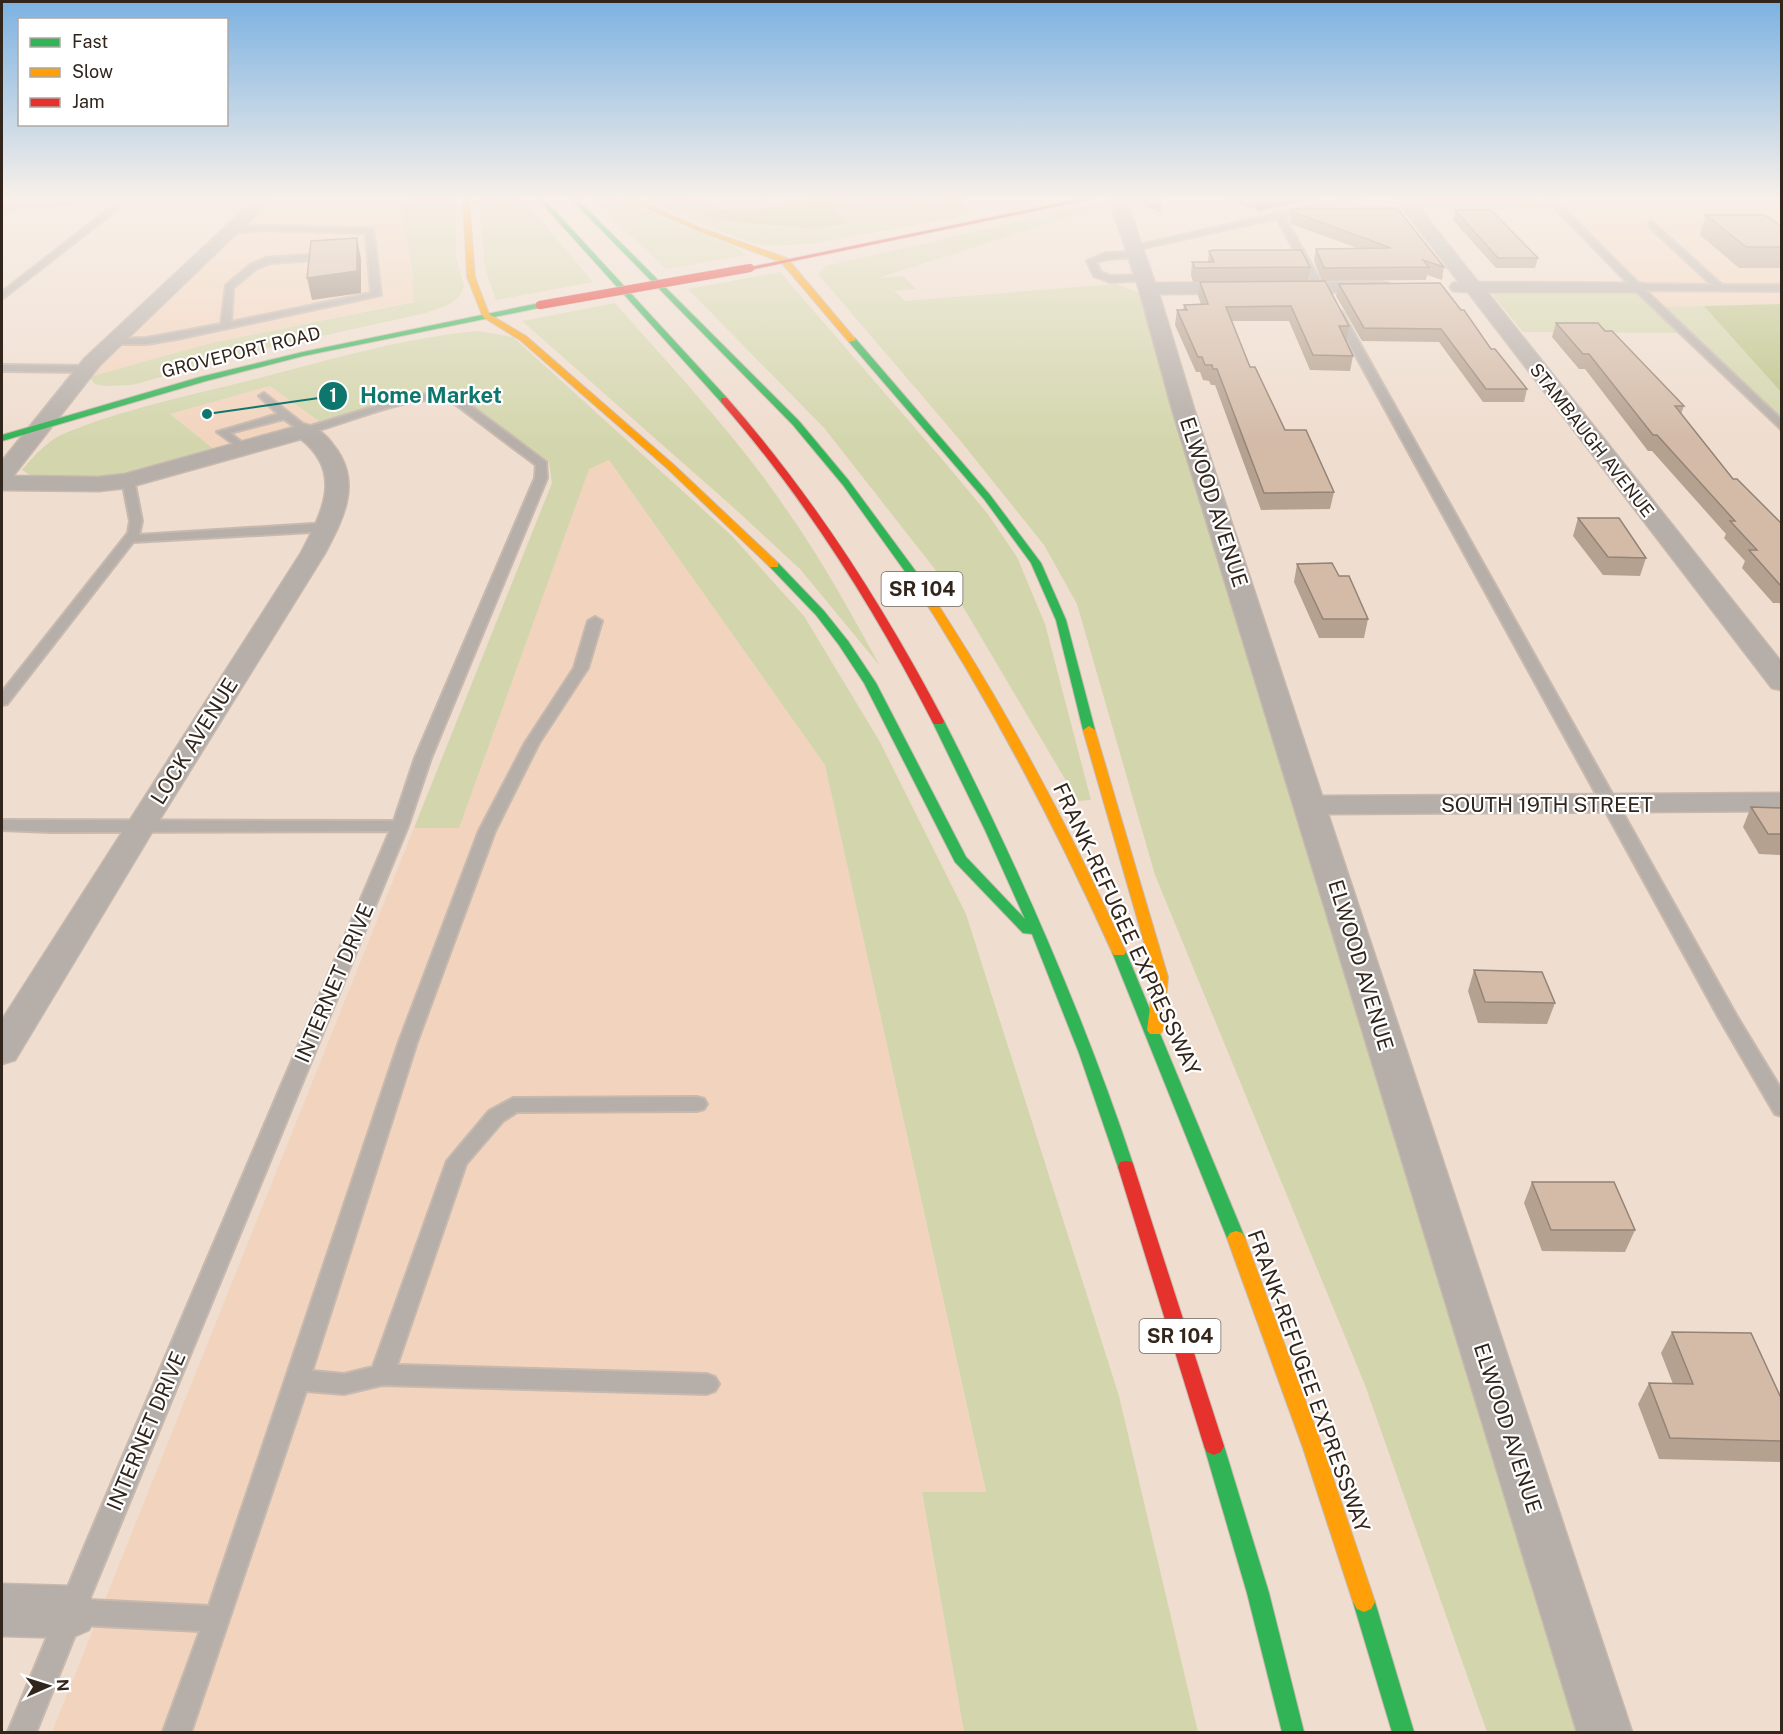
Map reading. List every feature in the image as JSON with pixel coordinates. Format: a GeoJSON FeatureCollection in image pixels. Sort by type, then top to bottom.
{"type":"FeatureCollection","features":[{"type":"Feature","properties":{"kind":"main road"},"geometry":{"type":"LineString","coordinates":[[472,279],[486,315],[523,338],[670,467],[753,543],[820,613],[870,684],[960,859],[1044,946]]}},
{"type":"Feature","properties":{"kind":"main road","name":"SR 104"},"geometry":{"type":"LineString","coordinates":[[614,279],[758,437],[850,565],[906,657],[956,754],[1044,946],[1082,1039],[1124,1160],[1258,1593],[1293,1732]]}},
{"type":"Feature","properties":{"kind":"main road","name":"FRANK-REFUGEE EXPRESSWAY"},"geometry":{"type":"LineString","coordinates":[[653,279],[809,438],[906,564],[962,650],[1015,740],[1076,858],[1154,1032],[1232,1229],[1329,1493],[1403,1732]]}},
{"type":"Feature","properties":{"kind":"main road","name":"GROVEPORT ROAD"},"geometry":{"type":"LineString","coordinates":[[2,438],[203,378],[486,315],[688,279]]}},
{"type":"Feature","properties":{"kind":"main road"},"geometry":{"type":"LineString","coordinates":[[800,279],[987,497],[1036,563],[1049,590],[1061,620],[1095,754],[1161,977],[1154,1032]]}},
{"type":"Feature","properties":{"kind":"street"},"geometry":{"type":"LineString","coordinates":[[2,475],[86,369],[179,279]]}},
{"type":"Feature","properties":{"kind":"street","name":"ELWOOD AVENUE"},"geometry":{"type":"LineString","coordinates":[[1145,279],[1183,409],[1605,1732]]}},
{"type":"Feature","properties":{"kind":"street"},"geometry":{"type":"LineString","coordinates":[[1248,279],[1321,287],[1404,287]]}},
{"type":"Feature","properties":{"kind":"street","name":"STAMBAUGH AVENUE"},"geometry":{"type":"LineString","coordinates":[[1467,279],[1782,682]]}},
{"type":"Feature","properties":{"kind":"street"},"geometry":{"type":"LineString","coordinates":[[1439,287],[1637,287]]}},
{"type":"Feature","properties":{"kind":"street"},"geometry":{"type":"LineString","coordinates":[[2,483],[99,484],[128,480],[243,448],[295,423]]}},
{"type":"Feature","properties":{"kind":"street","name":"LOCK AVENUE"},"geometry":{"type":"LineString","coordinates":[[2,1050],[328,526],[339,488],[338,470],[322,441],[295,423]]}},
{"type":"Feature","properties":{"kind":"street","name":"SOUTH 19TH STREET"},"geometry":{"type":"LineString","coordinates":[[1311,805],[1782,802]]}},
{"type":"Feature","properties":{"kind":"street"},"geometry":{"type":"LineString","coordinates":[[2,1610],[71,1612]]}},
{"type":"Feature","properties":{"kind":"lane"},"geometry":{"type":"LineString","coordinates":[[2,296],[24,279]]}},
{"type":"Feature","properties":{"kind":"lane"},"geometry":{"type":"LineString","coordinates":[[226,325],[229,287],[239,279]]}},
{"type":"Feature","properties":{"kind":"lane"},"geometry":{"type":"LineString","coordinates":[[112,342],[147,341],[376,295],[374,279]]}},
{"type":"Feature","properties":{"kind":"lane"},"geometry":{"type":"LineString","coordinates":[[1316,279],[1611,803],[1727,1017],[1782,1109]]}},
{"type":"Feature","properties":{"kind":"lane"},"geometry":{"type":"LineString","coordinates":[[1629,279],[1782,427]]}},
{"type":"Feature","properties":{"kind":"lane"},"geometry":{"type":"LineString","coordinates":[[1710,279],[1720,288]]}},
{"type":"Feature","properties":{"kind":"lane"},"geometry":{"type":"LineString","coordinates":[[1637,287],[1782,288]]}},
{"type":"Feature","properties":{"kind":"lane"},"geometry":{"type":"LineString","coordinates":[[2,288],[12,288]]}},
{"type":"Feature","properties":{"kind":"lane"},"geometry":{"type":"LineString","coordinates":[[2,368],[86,369]]}},
{"type":"Feature","properties":{"kind":"lane","name":"INTERNET DRIVE"},"geometry":{"type":"LineString","coordinates":[[22,1732],[400,826],[423,758],[541,478],[542,464],[455,399],[441,395],[410,399],[295,423]]}},
{"type":"Feature","properties":{"kind":"lane","name":"LOCK AVENUE"},"geometry":{"type":"LineString","coordinates":[[264,396],[295,423]]}},
{"type":"Feature","properties":{"kind":"lane"},"geometry":{"type":"LineString","coordinates":[[2,701],[134,533],[136,521],[128,480]]}},
{"type":"Feature","properties":{"kind":"lane"},"geometry":{"type":"LineString","coordinates":[[129,539],[328,526]]}},
{"type":"Feature","properties":{"kind":"lane"},"geometry":{"type":"LineString","coordinates":[[177,1732],[298,1380],[408,1042],[468,881],[487,831],[532,743],[581,668],[595,621]]}},
{"type":"Feature","properties":{"kind":"lane"},"geometry":{"type":"LineString","coordinates":[[2,825],[400,826]]}},
{"type":"Feature","properties":{"kind":"lane"},"geometry":{"type":"LineString","coordinates":[[382,1375],[457,1161],[496,1116],[513,1105],[697,1104]]}},
{"type":"Feature","properties":{"kind":"lane"},"geometry":{"type":"LineString","coordinates":[[298,1380],[344,1384],[382,1375],[707,1384]]}},
{"type":"Feature","properties":{"kind":"lane"},"geometry":{"type":"LineString","coordinates":[[71,1612],[217,1619]]}},
{"type":"Feature","properties":{"kind":"shaded area"},"geometry":{"type":"Polygon","coordinates":[[[190,279],[413,279],[414,301],[211,343],[89,377],[190,279]]]}},
{"type":"Feature","properties":{"kind":"shaded area"},"geometry":{"type":"Polygon","coordinates":[[[1630,279],[1781,279],[1781,304],[1661,307],[1630,279]]]}},
{"type":"Feature","properties":{"kind":"shaded area"},"geometry":{"type":"Polygon","coordinates":[[[270,386],[319,421],[215,450],[170,414],[270,386]]]}},
{"type":"Feature","properties":{"kind":"shaded area"},"geometry":{"type":"Polygon","coordinates":[[[609,460],[825,765],[986,1493],[922,1493],[964,1732],[52,1732],[414,828],[459,828],[589,468],[609,460]]]}},
{"type":"Feature","properties":{"kind":"green space"},"geometry":{"type":"Polygon","coordinates":[[[413,279],[462,279],[464,286],[459,297],[448,305],[422,314],[271,347],[132,385],[105,386],[95,384],[89,377],[211,343],[414,302],[413,279]]]}},
{"type":"Feature","properties":{"kind":"green space"},"geometry":{"type":"Polygon","coordinates":[[[489,279],[590,279],[593,282],[496,300],[489,279]]]}},
{"type":"Feature","properties":{"kind":"green space"},"geometry":{"type":"Polygon","coordinates":[[[743,279],[786,279],[987,513],[1017,557],[1045,624],[1091,800],[1078,801],[959,600],[825,429],[688,289],[743,279]]]}},
{"type":"Feature","properties":{"kind":"green space"},"geometry":{"type":"Polygon","coordinates":[[[822,279],[906,279],[916,289],[894,291],[905,301],[1116,284],[1142,294],[1511,1501],[1584,1732],[1487,1732],[1365,1385],[1155,875],[1077,604],[1044,545],[959,439],[822,279]]]}},
{"type":"Feature","properties":{"kind":"green space"},"geometry":{"type":"Polygon","coordinates":[[[1489,291],[1645,292],[1661,307],[1704,306],[1781,392],[1781,428],[1681,333],[1523,332],[1489,291]]]}},
{"type":"Feature","properties":{"kind":"green space"},"geometry":{"type":"Polygon","coordinates":[[[615,303],[702,402],[765,479],[822,565],[880,666],[800,569],[522,321],[615,303]]]}},
{"type":"Feature","properties":{"kind":"green space"},"geometry":{"type":"Polygon","coordinates":[[[1782,305],[1781,392],[1704,306],[1782,305]]]}},
{"type":"Feature","properties":{"kind":"green space"},"geometry":{"type":"Polygon","coordinates":[[[478,331],[513,337],[731,535],[804,616],[880,742],[966,914],[1119,1396],[1198,1732],[964,1732],[922,1492],[986,1492],[825,765],[609,460],[589,469],[459,828],[414,828],[552,483],[549,463],[454,392],[437,389],[319,421],[270,386],[170,414],[215,450],[120,476],[93,480],[36,479],[22,470],[57,437],[109,417],[364,351],[449,334],[478,331]]]}},
{"type":"Feature","properties":{"kind":"building"},"geometry":{"type":"Polygon","coordinates":[[[1325,281],[1349,326],[1339,326],[1353,356],[1313,355],[1291,306],[1226,307],[1250,367],[1255,367],[1285,430],[1306,430],[1334,492],[1264,493],[1217,369],[1213,369],[1212,365],[1205,365],[1202,357],[1198,357],[1177,310],[1187,310],[1184,305],[1208,304],[1200,282],[1325,281]]]}},
{"type":"Feature","properties":{"kind":"building"},"geometry":{"type":"Polygon","coordinates":[[[1440,283],[1461,310],[1464,310],[1491,349],[1495,349],[1527,389],[1486,389],[1441,329],[1364,328],[1339,284],[1440,283]]]}},
{"type":"Feature","properties":{"kind":"building"},"geometry":{"type":"Polygon","coordinates":[[[1556,323],[1598,323],[1605,331],[1612,331],[1684,406],[1675,406],[1733,479],[1737,479],[1782,524],[1782,585],[1749,550],[1757,550],[1730,521],[1735,521],[1657,435],[1653,435],[1589,354],[1583,354],[1556,323]]]}},
{"type":"Feature","properties":{"kind":"building"},"geometry":{"type":"Polygon","coordinates":[[[1578,518],[1619,518],[1646,558],[1608,557],[1578,518]]]}},
{"type":"Feature","properties":{"kind":"building"},"geometry":{"type":"Polygon","coordinates":[[[1332,563],[1339,576],[1349,576],[1368,619],[1323,619],[1297,564],[1332,563]]]}},
{"type":"Feature","properties":{"kind":"building"},"geometry":{"type":"Polygon","coordinates":[[[1751,807],[1782,808],[1782,834],[1768,834],[1751,807]]]}},
{"type":"Feature","properties":{"kind":"building"},"geometry":{"type":"Polygon","coordinates":[[[1474,970],[1542,972],[1555,1003],[1485,1002],[1474,970]]]}},
{"type":"Feature","properties":{"kind":"building"},"geometry":{"type":"Polygon","coordinates":[[[1532,1182],[1614,1182],[1635,1230],[1551,1230],[1532,1182]]]}},
{"type":"Feature","properties":{"kind":"building"},"geometry":{"type":"Polygon","coordinates":[[[1672,1332],[1751,1333],[1782,1400],[1782,1441],[1670,1438],[1649,1383],[1693,1384],[1672,1332]]]}},
{"type":"Feature","properties":{"kind":"traffic: fast"},"geometry":{"type":"LineString","coordinates":[[614,279],[724,400]]}},
{"type":"Feature","properties":{"kind":"traffic: fast"},"geometry":{"type":"LineString","coordinates":[[653,279],[796,423],[846,483],[913,575]]}},
{"type":"Feature","properties":{"kind":"traffic: fast"},"geometry":{"type":"LineString","coordinates":[[2,438],[203,379],[303,354],[540,305]]}},
{"type":"Feature","properties":{"kind":"traffic: fast"},"geometry":{"type":"LineString","coordinates":[[852,340],[987,497],[1036,563],[1061,620],[1089,730]]}},
{"type":"Feature","properties":{"kind":"traffic: fast"},"geometry":{"type":"LineString","coordinates":[[774,565],[820,613],[844,643],[870,683],[960,859],[1028,930]]}},
{"type":"Feature","properties":{"kind":"traffic: fast"},"geometry":{"type":"LineString","coordinates":[[938,721],[992,830],[1042,940],[1087,1053],[1126,1167]]}},
{"type":"Feature","properties":{"kind":"traffic: fast"},"geometry":{"type":"LineString","coordinates":[[1119,952],[1236,1238]]}},
{"type":"Feature","properties":{"kind":"traffic: fast"},"geometry":{"type":"LineString","coordinates":[[1214,1446],[1258,1593],[1293,1732]]}},
{"type":"Feature","properties":{"kind":"traffic: fast"},"geometry":{"type":"LineString","coordinates":[[1364,1602],[1403,1732]]}},
{"type":"Feature","properties":{"kind":"traffic: slow"},"geometry":{"type":"LineString","coordinates":[[472,279],[486,315],[523,338],[671,467],[774,565]]}},
{"type":"Feature","properties":{"kind":"traffic: slow"},"geometry":{"type":"LineString","coordinates":[[800,279],[852,340]]}},
{"type":"Feature","properties":{"kind":"traffic: slow"},"geometry":{"type":"LineString","coordinates":[[913,575],[943,620],[1025,759],[1074,854],[1119,952]]}},
{"type":"Feature","properties":{"kind":"traffic: slow"},"geometry":{"type":"LineString","coordinates":[[1089,730],[1161,977],[1155,1030]]}},
{"type":"Feature","properties":{"kind":"traffic: slow"},"geometry":{"type":"LineString","coordinates":[[1236,1238],[1313,1448],[1364,1602]]}},
{"type":"Feature","properties":{"kind":"traffic: jam"},"geometry":{"type":"LineString","coordinates":[[540,305],[688,279]]}},
{"type":"Feature","properties":{"kind":"traffic: jam"},"geometry":{"type":"LineString","coordinates":[[724,400],[786,474],[842,553],[868,594],[938,721]]}},
{"type":"Feature","properties":{"kind":"traffic: jam"},"geometry":{"type":"LineString","coordinates":[[1126,1167],[1214,1446]]}},
{"type":"Feature","properties":{"kind":"place","name":"Home Market"},"geometry":{"type":"Point","coordinates":[207,414]}}]}
